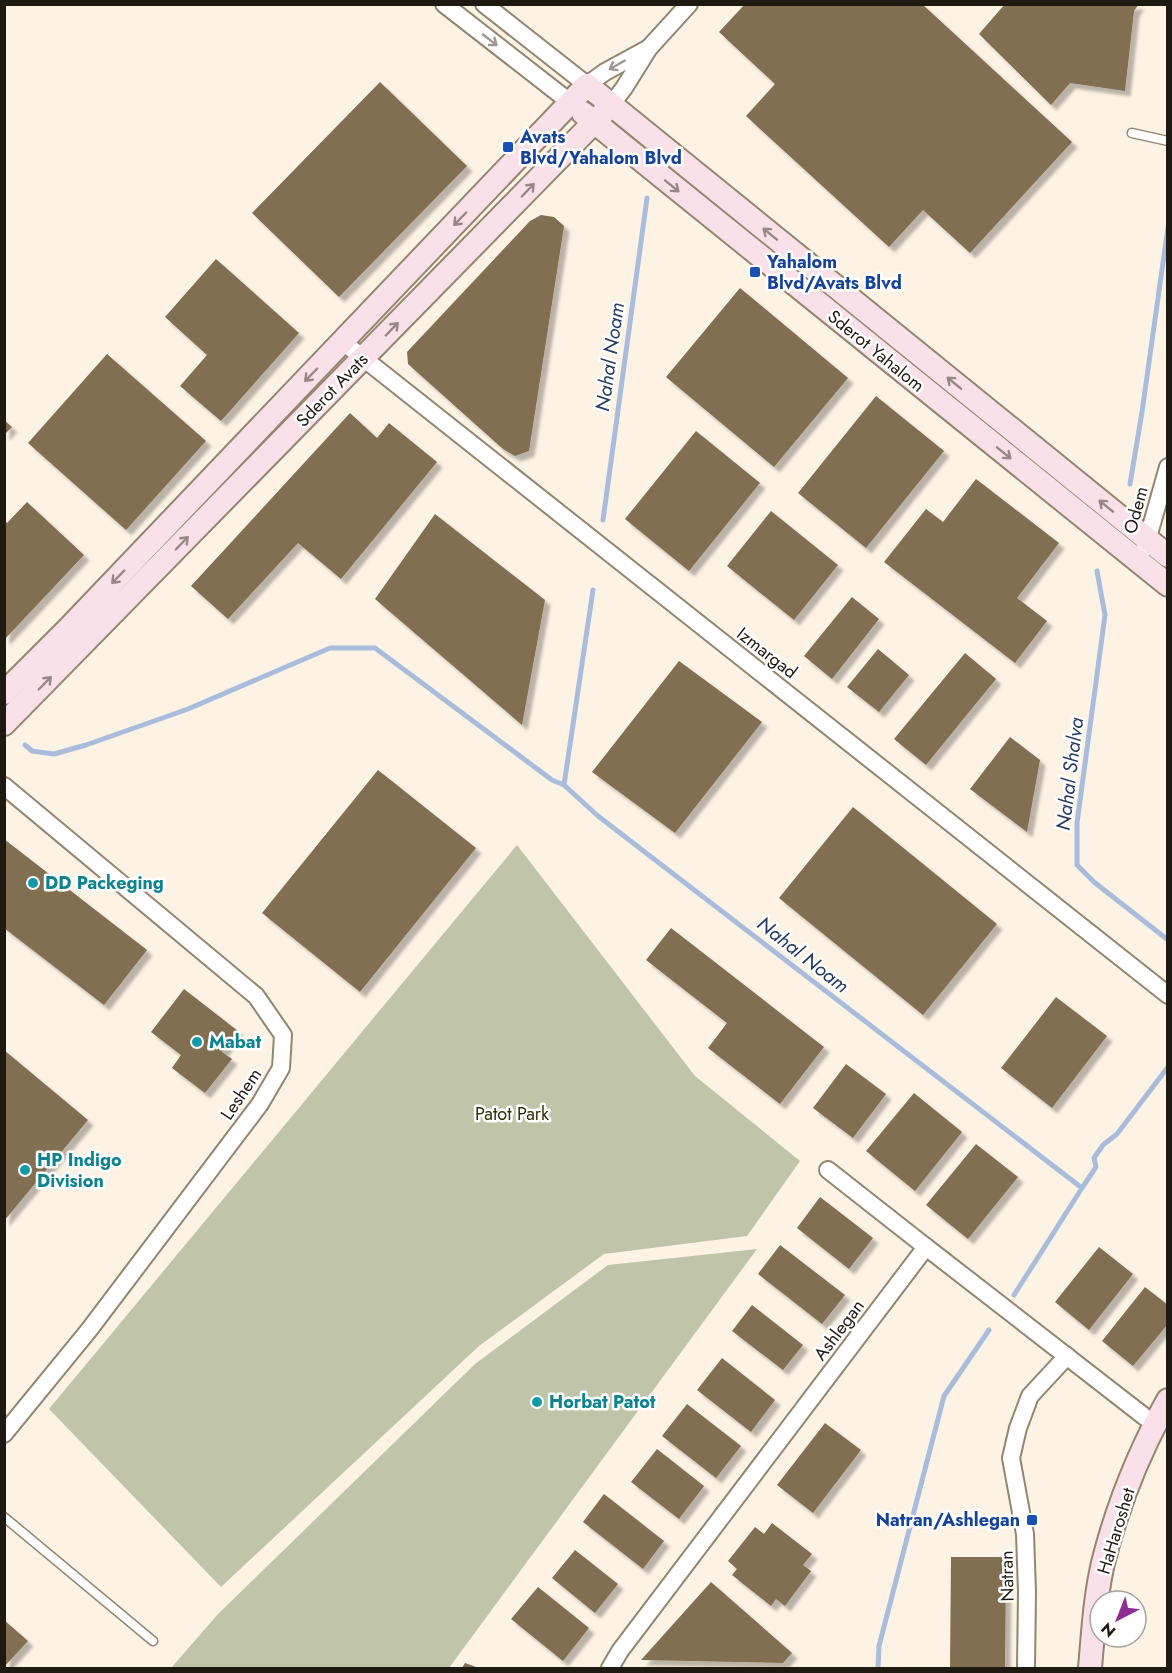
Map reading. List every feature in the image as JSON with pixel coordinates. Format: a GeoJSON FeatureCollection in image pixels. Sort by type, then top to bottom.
{"type":"FeatureCollection","features":[{"type":"Feature","properties":{"kind":"street","name":"Sderot Yahalom"},"geometry":{"type":"LineString","coordinates":[[444,4],[571,103],[1167,585]]}},
{"type":"Feature","properties":{"kind":"street","name":"Sderot Yahalom"},"geometry":{"type":"LineString","coordinates":[[484,4],[1167,556]]}},
{"type":"Feature","properties":{"kind":"street","name":"Sderot Avats"},"geometry":{"type":"LineString","coordinates":[[4,724],[594,123],[624,88],[648,48],[689,4]]}},
{"type":"Feature","properties":{"kind":"street","name":"Sderot Avats"},"geometry":{"type":"LineString","coordinates":[[4,693],[76,621],[587,85],[648,48]]}},
{"type":"Feature","properties":{"kind":"street","name":"Izmargad"},"geometry":{"type":"LineString","coordinates":[[343,342],[1167,995]]}},
{"type":"Feature","properties":{"kind":"street","name":"Odem"},"geometry":{"type":"LineString","coordinates":[[1141,564],[1167,467]]}},
{"type":"Feature","properties":{"kind":"street","name":"Leshem"},"geometry":{"type":"LineString","coordinates":[[4,786],[256,996],[283,1035],[281,1068],[260,1104],[89,1330],[4,1434]]}},
{"type":"Feature","properties":{"kind":"street"},"geometry":{"type":"LineString","coordinates":[[828,1170],[1154,1424]]}},
{"type":"Feature","properties":{"kind":"street","name":"Ashlegan"},"geometry":{"type":"LineString","coordinates":[[610,1668],[620,1650],[926,1247]]}},
{"type":"Feature","properties":{"kind":"street","name":"Natran"},"geometry":{"type":"LineString","coordinates":[[1026,1668],[1025,1534],[1011,1458],[1018,1428],[1030,1396],[1066,1356]]}},
{"type":"Feature","properties":{"kind":"street","name":"HaHaroshet"},"geometry":{"type":"LineString","coordinates":[[1090,1668],[1094,1620],[1103,1564],[1121,1504],[1154,1424],[1167,1400]]}},
{"type":"Feature","properties":{"kind":"lane"},"geometry":{"type":"LineString","coordinates":[[1132,133],[1167,141]]}},
{"type":"Feature","properties":{"kind":"lane"},"geometry":{"type":"LineString","coordinates":[[4,1517],[153,1641]]}},
{"type":"Feature","properties":{"kind":"green space","name":"Patot Park"},"geometry":{"type":"Polygon","coordinates":[[[517,845],[695,1076],[800,1161],[747,1236],[604,1254],[479,1346],[221,1587],[49,1409],[517,845]]]}},
{"type":"Feature","properties":{"kind":"green space"},"geometry":{"type":"Polygon","coordinates":[[[757,1249],[449,1668],[171,1668],[218,1614],[475,1364],[608,1265],[757,1249]]]}},
{"type":"Feature","properties":{"kind":"building"},"geometry":{"type":"Polygon","coordinates":[[[745,4],[922,4],[1072,142],[970,253],[923,210],[889,247],[746,116],[775,84],[719,32],[745,4]]]}},
{"type":"Feature","properties":{"kind":"building"},"geometry":{"type":"Polygon","coordinates":[[[1005,4],[1139,4],[1134,11],[1125,91],[1070,83],[1051,105],[979,34],[1005,4]]]}},
{"type":"Feature","properties":{"kind":"building"},"geometry":{"type":"Polygon","coordinates":[[[380,82],[467,166],[339,297],[252,213],[380,82]]]}},
{"type":"Feature","properties":{"kind":"building"},"geometry":{"type":"Polygon","coordinates":[[[541,215],[554,217],[564,226],[529,451],[515,456],[503,449],[408,364],[407,352],[530,221],[541,215]]]}},
{"type":"Feature","properties":{"kind":"building"},"geometry":{"type":"Polygon","coordinates":[[[216,259],[299,333],[221,421],[180,386],[207,355],[165,317],[216,259]]]}},
{"type":"Feature","properties":{"kind":"building"},"geometry":{"type":"Polygon","coordinates":[[[740,288],[848,378],[774,467],[666,377],[740,288]]]}},
{"type":"Feature","properties":{"kind":"building"},"geometry":{"type":"Polygon","coordinates":[[[107,354],[206,441],[126,530],[28,443],[107,354]]]}},
{"type":"Feature","properties":{"kind":"building"},"geometry":{"type":"Polygon","coordinates":[[[876,396],[944,451],[866,548],[798,493],[876,396]]]}},
{"type":"Feature","properties":{"kind":"building"},"geometry":{"type":"Polygon","coordinates":[[[350,413],[377,438],[389,423],[437,462],[341,579],[298,543],[228,619],[191,586],[350,413]]]}},
{"type":"Feature","properties":{"kind":"building"},"geometry":{"type":"Polygon","coordinates":[[[4,420],[12,427],[4,435],[4,420]]]}},
{"type":"Feature","properties":{"kind":"building"},"geometry":{"type":"Polygon","coordinates":[[[696,431],[760,483],[689,571],[625,519],[696,431]]]}},
{"type":"Feature","properties":{"kind":"building"},"geometry":{"type":"Polygon","coordinates":[[[976,479],[1059,543],[1017,598],[1047,621],[1015,663],[884,562],[926,509],[943,522],[976,479]]]}},
{"type":"Feature","properties":{"kind":"building"},"geometry":{"type":"Polygon","coordinates":[[[27,502],[84,555],[4,640],[4,520],[7,523],[27,502]]]}},
{"type":"Feature","properties":{"kind":"building"},"geometry":{"type":"Polygon","coordinates":[[[771,511],[838,565],[794,620],[727,566],[771,511]]]}},
{"type":"Feature","properties":{"kind":"building"},"geometry":{"type":"Polygon","coordinates":[[[435,514],[545,600],[522,725],[375,599],[435,514]]]}},
{"type":"Feature","properties":{"kind":"building"},"geometry":{"type":"Polygon","coordinates":[[[852,597],[879,619],[832,679],[804,656],[852,597]]]}},
{"type":"Feature","properties":{"kind":"building"},"geometry":{"type":"Polygon","coordinates":[[[878,649],[909,675],[879,712],[847,687],[878,649]]]}},
{"type":"Feature","properties":{"kind":"building"},"geometry":{"type":"Polygon","coordinates":[[[965,653],[996,679],[926,765],[894,739],[965,653]]]}},
{"type":"Feature","properties":{"kind":"building"},"geometry":{"type":"Polygon","coordinates":[[[679,661],[762,722],[675,833],[592,772],[679,661]]]}},
{"type":"Feature","properties":{"kind":"building"},"geometry":{"type":"Polygon","coordinates":[[[1010,737],[1040,760],[1027,832],[970,789],[1010,737]]]}},
{"type":"Feature","properties":{"kind":"building"},"geometry":{"type":"Polygon","coordinates":[[[378,770],[476,848],[360,992],[262,913],[378,770]]]}},
{"type":"Feature","properties":{"kind":"building"},"geometry":{"type":"Polygon","coordinates":[[[853,807],[997,924],[923,1015],[779,898],[853,807]]]}},
{"type":"Feature","properties":{"kind":"building","name":"DD Packeging"},"geometry":{"type":"Polygon","coordinates":[[[4,839],[147,950],[104,1005],[4,928],[4,839]]]}},
{"type":"Feature","properties":{"kind":"building"},"geometry":{"type":"Polygon","coordinates":[[[671,928],[824,1047],[780,1104],[708,1048],[727,1023],[646,960],[671,928]]]}},
{"type":"Feature","properties":{"kind":"building","name":"Mabat"},"geometry":{"type":"Polygon","coordinates":[[[184,989],[238,1031],[222,1052],[232,1059],[205,1093],[172,1068],[181,1055],[151,1032],[184,989]]]}},
{"type":"Feature","properties":{"kind":"building"},"geometry":{"type":"Polygon","coordinates":[[[1056,997],[1107,1036],[1052,1108],[1001,1068],[1056,997]]]}},
{"type":"Feature","properties":{"kind":"building","name":"HP Indigo Division"},"geometry":{"type":"Polygon","coordinates":[[[4,1050],[88,1120],[4,1221],[4,1050]]]}},
{"type":"Feature","properties":{"kind":"building"},"geometry":{"type":"Polygon","coordinates":[[[846,1064],[886,1094],[853,1138],[813,1108],[846,1064]]]}},
{"type":"Feature","properties":{"kind":"building"},"geometry":{"type":"Polygon","coordinates":[[[914,1093],[962,1132],[915,1191],[866,1151],[914,1093]]]}},
{"type":"Feature","properties":{"kind":"building"},"geometry":{"type":"Polygon","coordinates":[[[976,1144],[1018,1177],[968,1239],[926,1205],[976,1144]]]}},
{"type":"Feature","properties":{"kind":"building"},"geometry":{"type":"Polygon","coordinates":[[[820,1197],[873,1238],[849,1269],[797,1228],[820,1197]]]}},
{"type":"Feature","properties":{"kind":"building"},"geometry":{"type":"Polygon","coordinates":[[[780,1245],[845,1295],[822,1324],[758,1274],[780,1245]]]}},
{"type":"Feature","properties":{"kind":"building"},"geometry":{"type":"Polygon","coordinates":[[[1099,1247],[1133,1274],[1089,1330],[1055,1302],[1099,1247]]]}},
{"type":"Feature","properties":{"kind":"building"},"geometry":{"type":"Polygon","coordinates":[[[1145,1287],[1168,1305],[1168,1324],[1133,1366],[1102,1341],[1145,1287]]]}},
{"type":"Feature","properties":{"kind":"building"},"geometry":{"type":"Polygon","coordinates":[[[752,1305],[803,1345],[783,1370],[732,1331],[752,1305]]]}},
{"type":"Feature","properties":{"kind":"building"},"geometry":{"type":"Polygon","coordinates":[[[722,1358],[775,1400],[751,1432],[697,1390],[722,1358]]]}},
{"type":"Feature","properties":{"kind":"building"},"geometry":{"type":"Polygon","coordinates":[[[687,1404],[741,1446],[716,1478],[662,1436],[687,1404]]]}},
{"type":"Feature","properties":{"kind":"building"},"geometry":{"type":"Polygon","coordinates":[[[825,1423],[861,1450],[813,1513],[777,1485],[825,1423]]]}},
{"type":"Feature","properties":{"kind":"building"},"geometry":{"type":"Polygon","coordinates":[[[657,1449],[704,1486],[679,1519],[631,1482],[657,1449]]]}},
{"type":"Feature","properties":{"kind":"building"},"geometry":{"type":"Polygon","coordinates":[[[604,1494],[664,1541],[643,1569],[583,1522],[604,1494]]]}},
{"type":"Feature","properties":{"kind":"building"},"geometry":{"type":"Polygon","coordinates":[[[772,1523],[812,1554],[803,1565],[811,1571],[785,1606],[776,1599],[771,1606],[732,1575],[737,1569],[728,1561],[755,1527],[764,1534],[772,1523]]]}},
{"type":"Feature","properties":{"kind":"building"},"geometry":{"type":"Polygon","coordinates":[[[575,1550],[618,1584],[595,1613],[552,1578],[575,1550]]]}},
{"type":"Feature","properties":{"kind":"building"},"geometry":{"type":"Polygon","coordinates":[[[951,1557],[1006,1557],[1005,1668],[950,1668],[951,1557]]]}},
{"type":"Feature","properties":{"kind":"building"},"geometry":{"type":"Polygon","coordinates":[[[711,1582],[792,1653],[783,1663],[641,1660],[711,1582]]]}},
{"type":"Feature","properties":{"kind":"building"},"geometry":{"type":"Polygon","coordinates":[[[538,1587],[589,1628],[563,1661],[511,1619],[538,1587]]]}},
{"type":"Feature","properties":{"kind":"building"},"geometry":{"type":"Polygon","coordinates":[[[4,1620],[28,1641],[4,1667],[4,1620]]]}},
{"type":"Feature","properties":{"kind":"building"},"geometry":{"type":"Polygon","coordinates":[[[465,1663],[479,1668],[462,1668],[465,1663]]]}},
{"type":"Feature","properties":{"kind":"waterway","name":"Nahal Noam"},"geometry":{"type":"LineString","coordinates":[[603,520],[647,198]]}},
{"type":"Feature","properties":{"kind":"waterway","name":"Nahal Shalva"},"geometry":{"type":"LineString","coordinates":[[1130,484],[1168,227]]}},
{"type":"Feature","properties":{"kind":"waterway","name":"Nahal Shalva"},"geometry":{"type":"LineString","coordinates":[[1097,571],[1105,615],[1077,823],[1077,865],[1094,882],[1168,940]]}},
{"type":"Feature","properties":{"kind":"waterway","name":"Nahal Noam"},"geometry":{"type":"LineString","coordinates":[[593,590],[564,785],[598,816],[1082,1188],[1014,1295]]}},
{"type":"Feature","properties":{"kind":"waterway"},"geometry":{"type":"LineString","coordinates":[[25,745],[32,751],[54,754],[188,709],[330,648],[375,648],[552,780],[564,785]]}},
{"type":"Feature","properties":{"kind":"waterway","name":"Nahal Shalva"},"geometry":{"type":"LineString","coordinates":[[1082,1188],[1096,1167],[1094,1158],[1103,1145],[1117,1134],[1168,1067]]}},
{"type":"Feature","properties":{"kind":"waterway","name":"Nahal Noam"},"geometry":{"type":"LineString","coordinates":[[878,1668],[879,1646],[944,1396],[989,1330]]}},
{"type":"Feature","properties":{"kind":"place","name":"Avats Blvd/Yahalom Blvd"},"geometry":{"type":"Point","coordinates":[508,147]}},
{"type":"Feature","properties":{"kind":"place","name":"Yahalom Blvd/Avats Blvd"},"geometry":{"type":"Point","coordinates":[755,272]}},
{"type":"Feature","properties":{"kind":"place","name":"DD Packeging"},"geometry":{"type":"Point","coordinates":[33,883]}},
{"type":"Feature","properties":{"kind":"place","name":"Mabat"},"geometry":{"type":"Point","coordinates":[197,1042]}},
{"type":"Feature","properties":{"kind":"place","name":"HP Indigo Division"},"geometry":{"type":"Point","coordinates":[25,1170]}},
{"type":"Feature","properties":{"kind":"place","name":"Horbat Patot"},"geometry":{"type":"Point","coordinates":[537,1402]}},
{"type":"Feature","properties":{"kind":"place","name":"Natran/Ashlegan"},"geometry":{"type":"Point","coordinates":[1032,1520]}}]}
